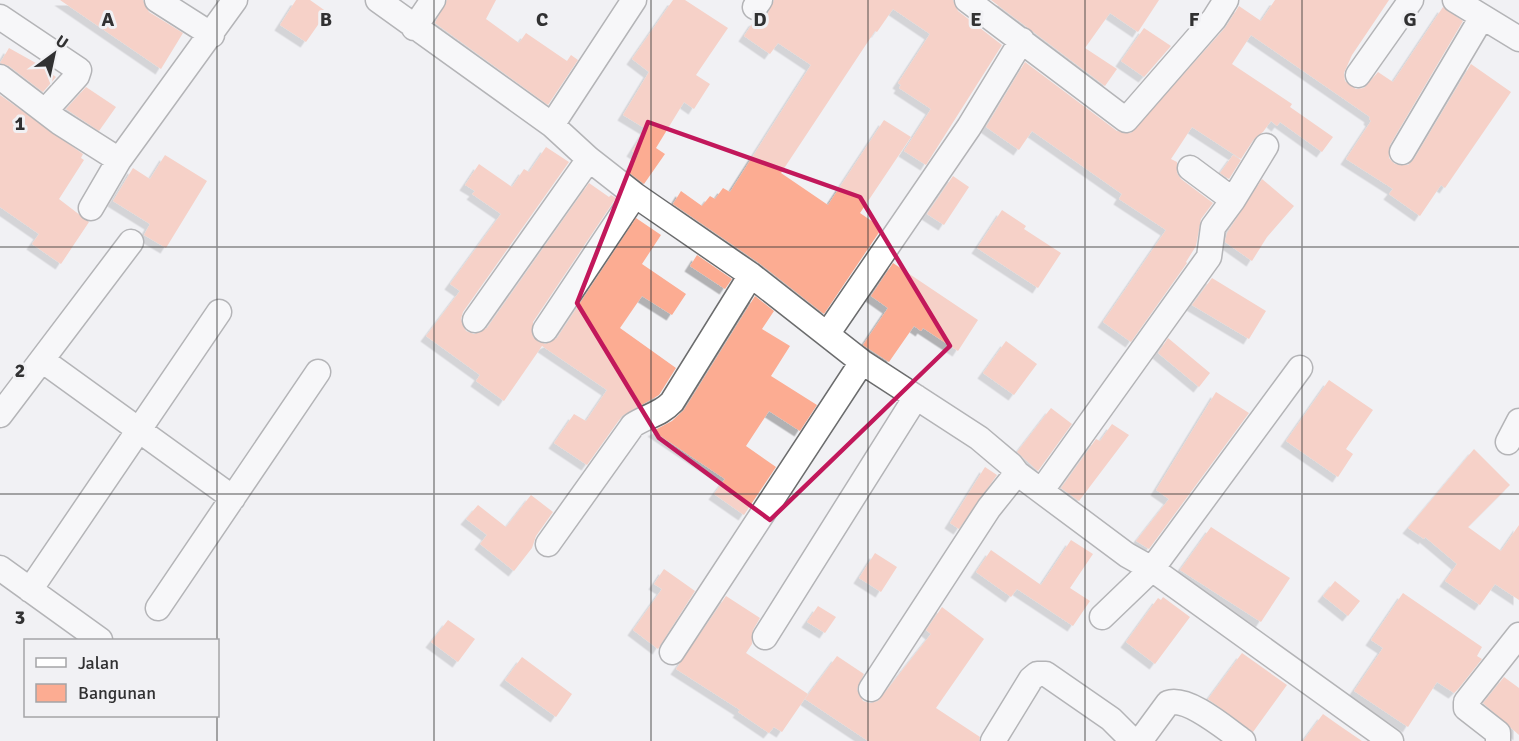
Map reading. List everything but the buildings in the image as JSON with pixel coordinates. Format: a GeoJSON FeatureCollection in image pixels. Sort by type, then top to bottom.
{"type":"FeatureCollection","features":[{"type":"Feature","properties":{"kind":"street"},"geometry":{"type":"LineString","coordinates":[[157,0],[212,35]]}},
{"type":"Feature","properties":{"kind":"street"},"geometry":{"type":"LineString","coordinates":[[91,208],[119,160],[212,35],[235,0]]}},
{"type":"Feature","properties":{"kind":"street"},"geometry":{"type":"LineString","coordinates":[[378,0],[414,28],[552,124],[589,159],[635,195],[751,275],[828,333],[862,362],[979,438],[1011,465],[1017,473],[1127,555],[1152,569],[1391,741]]}},
{"type":"Feature","properties":{"kind":"street"},"geometry":{"type":"LineString","coordinates":[[414,28],[433,0]]}},
{"type":"Feature","properties":{"kind":"street"},"geometry":{"type":"LineString","coordinates":[[552,124],[634,0]]}},
{"type":"Feature","properties":{"kind":"street"},"geometry":{"type":"LineString","coordinates":[[967,0],[1126,120],[1214,19],[1226,0]]}},
{"type":"Feature","properties":{"kind":"street"},"geometry":{"type":"LineString","coordinates":[[1358,75],[1411,0]]}},
{"type":"Feature","properties":{"kind":"street"},"geometry":{"type":"LineString","coordinates":[[1455,0],[1519,39]]}},
{"type":"Feature","properties":{"kind":"street"},"geometry":{"type":"LineString","coordinates":[[1402,152],[1482,16]]}},
{"type":"Feature","properties":{"kind":"street"},"geometry":{"type":"LineString","coordinates":[[0,17],[79,70],[77,76],[46,110]]}},
{"type":"Feature","properties":{"kind":"street"},"geometry":{"type":"LineString","coordinates":[[828,333],[969,128],[1022,40]]}},
{"type":"Feature","properties":{"kind":"street"},"geometry":{"type":"LineString","coordinates":[[0,77],[59,122],[119,160]]}},
{"type":"Feature","properties":{"kind":"street"},"geometry":{"type":"LineString","coordinates":[[1042,490],[1203,268],[1213,246],[1214,227],[1266,146]]}},
{"type":"Feature","properties":{"kind":"street"},"geometry":{"type":"LineString","coordinates":[[475,320],[589,159]]}},
{"type":"Feature","properties":{"kind":"street"},"geometry":{"type":"LineString","coordinates":[[1190,168],[1233,200]]}},
{"type":"Feature","properties":{"kind":"street"},"geometry":{"type":"LineString","coordinates":[[545,330],[635,195]]}},
{"type":"Feature","properties":{"kind":"street"},"geometry":{"type":"LineString","coordinates":[[0,415],[131,242]]}},
{"type":"Feature","properties":{"kind":"street"},"geometry":{"type":"LineString","coordinates":[[548,544],[633,424],[658,414],[672,402],[751,275]]}},
{"type":"Feature","properties":{"kind":"street"},"geometry":{"type":"LineString","coordinates":[[30,590],[219,312]]}},
{"type":"Feature","properties":{"kind":"street"},"geometry":{"type":"LineString","coordinates":[[42,360],[233,498]]}},
{"type":"Feature","properties":{"kind":"street"},"geometry":{"type":"LineString","coordinates":[[672,652],[862,362]]}},
{"type":"Feature","properties":{"kind":"street"},"geometry":{"type":"LineString","coordinates":[[1102,617],[1152,569],[1300,368]]}},
{"type":"Feature","properties":{"kind":"street"},"geometry":{"type":"LineString","coordinates":[[158,608],[318,372]]}},
{"type":"Feature","properties":{"kind":"street"},"geometry":{"type":"LineString","coordinates":[[765,637],[916,397]]}},
{"type":"Feature","properties":{"kind":"street"},"geometry":{"type":"LineString","coordinates":[[871,689],[989,508],[1017,473]]}},
{"type":"Feature","properties":{"kind":"street"},"geometry":{"type":"LineString","coordinates":[[0,568],[99,639]]}},
{"type":"Feature","properties":{"kind":"street"},"geometry":{"type":"LineString","coordinates":[[1498,741],[1498,734],[1466,708],[1466,702],[1519,635]]}},
{"type":"Feature","properties":{"kind":"street"},"geometry":{"type":"LineString","coordinates":[[993,741],[1031,679],[1037,674],[1046,674],[1105,715],[1133,741]]}},
{"type":"Feature","properties":{"kind":"street"},"geometry":{"type":"LineString","coordinates":[[1140,741],[1168,703],[1174,701],[1191,706],[1244,741]]}},
{"type":"Feature","properties":{"kind":"highlighted area"},"geometry":{"type":"Polygon","coordinates":[[[648,122],[860,197],[950,346],[770,520],[659,438],[577,303],[648,122]]]}}]}
